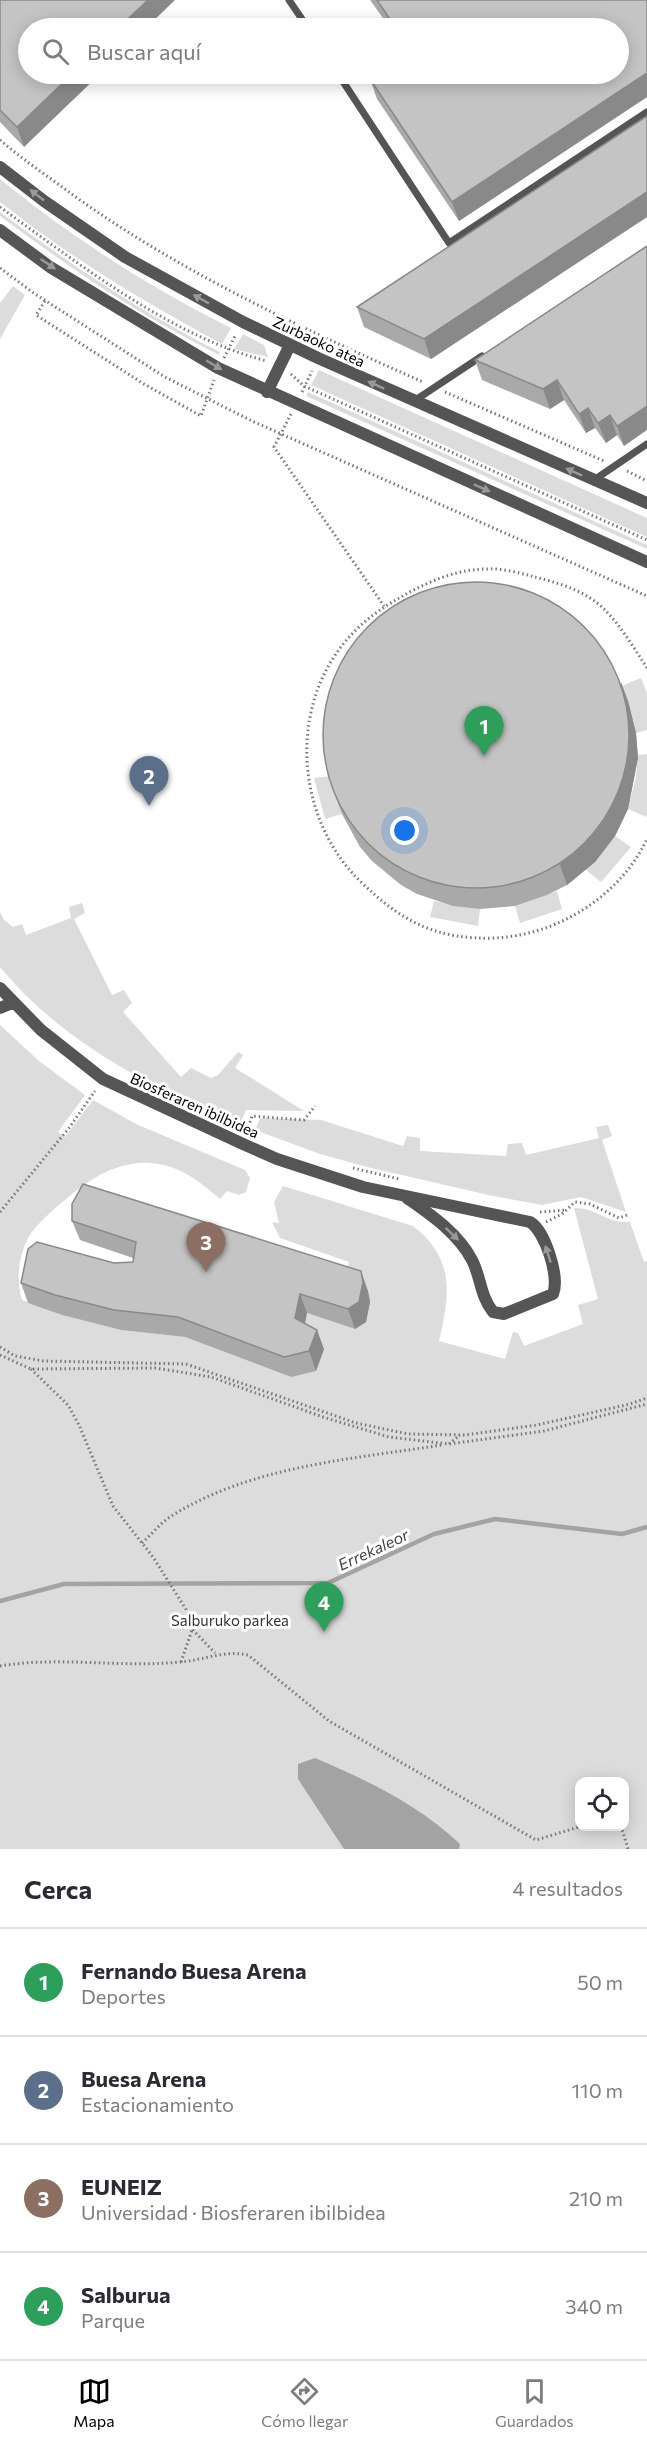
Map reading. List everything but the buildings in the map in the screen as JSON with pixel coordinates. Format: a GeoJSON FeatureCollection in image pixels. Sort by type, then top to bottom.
{"type":"FeatureCollection","features":[{"type":"Feature","properties":{"kind":"street","name":"Zurbaoko atea"},"geometry":{"type":"LineString","coordinates":[[0,167],[44,201],[125,257],[243,322],[318,358],[647,503]]}},
{"type":"Feature","properties":{"kind":"street"},"geometry":{"type":"LineString","coordinates":[[0,230],[50,267],[218,368],[647,562]]}},
{"type":"Feature","properties":{"kind":"street"},"geometry":{"type":"LineString","coordinates":[[267,392],[290,345]]}},
{"type":"Feature","properties":{"kind":"street","name":"Biosferaren ibilbidea"},"geometry":{"type":"LineString","coordinates":[[0,988],[12,1003],[41,1030],[103,1079],[245,1138],[323,1175],[407,1198],[530,1222],[537,1226],[555,1275],[556,1285],[553,1294],[504,1314],[494,1312],[487,1303],[472,1260],[458,1239],[407,1198]]}},
{"type":"Feature","properties":{"kind":"street"},"geometry":{"type":"LineString","coordinates":[[0,1008],[12,1003]]}},
{"type":"Feature","properties":{"kind":"lane"},"geometry":{"type":"LineString","coordinates":[[289,0],[301,18]]}},
{"type":"Feature","properties":{"kind":"lane"},"geometry":{"type":"LineString","coordinates":[[345,84],[449,243],[647,112]]}},
{"type":"Feature","properties":{"kind":"lane"},"geometry":{"type":"LineString","coordinates":[[414,401],[493,349]]}},
{"type":"Feature","properties":{"kind":"lane"},"geometry":{"type":"LineString","coordinates":[[594,480],[647,444]]}},
{"type":"Feature","properties":{"kind":"path"},"geometry":{"type":"LineString","coordinates":[[0,140],[115,225],[183,267],[326,339],[647,481]]}},
{"type":"Feature","properties":{"kind":"path"},"geometry":{"type":"LineString","coordinates":[[0,207],[68,256],[161,316],[228,351],[280,365],[304,386],[647,540]]}},
{"type":"Feature","properties":{"kind":"path"},"geometry":{"type":"LineString","coordinates":[[0,268],[45,301],[165,377],[208,399],[647,596]]}},
{"type":"Feature","properties":{"kind":"path"},"geometry":{"type":"LineString","coordinates":[[45,301],[36,315],[144,384],[201,416],[218,368],[243,322]]}},
{"type":"Feature","properties":{"kind":"path"},"geometry":{"type":"LineString","coordinates":[[326,339],[274,447],[384,606]]}},
{"type":"Feature","properties":{"kind":"path"},"geometry":{"type":"LineString","coordinates":[[647,668],[603,608],[566,585],[488,568],[451,574],[384,606],[355,630],[332,660],[320,685],[307,730],[306,767],[313,804],[327,838],[348,870],[405,920],[440,933],[476,939],[510,937],[551,927],[587,907],[615,884],[640,853],[647,839]]}},
{"type":"Feature","properties":{"kind":"path"},"geometry":{"type":"LineString","coordinates":[[0,1212],[69,1128],[103,1079]]}},
{"type":"Feature","properties":{"kind":"path"},"geometry":{"type":"LineString","coordinates":[[245,1138],[252,1116],[304,1120],[315,1106]]}},
{"type":"Feature","properties":{"kind":"path"},"geometry":{"type":"LineString","coordinates":[[245,1138],[253,1135]]}},
{"type":"Feature","properties":{"kind":"path"},"geometry":{"type":"LineString","coordinates":[[353,1168],[408,1182]]}},
{"type":"Feature","properties":{"kind":"path"},"geometry":{"type":"LineString","coordinates":[[537,1226],[567,1210],[575,1203],[590,1204],[619,1218],[627,1215]]}},
{"type":"Feature","properties":{"kind":"path"},"geometry":{"type":"LineString","coordinates":[[535,1210],[567,1210]]}},
{"type":"Feature","properties":{"kind":"path"},"geometry":{"type":"LineString","coordinates":[[0,1347],[15,1356],[45,1361],[186,1365],[356,1423],[408,1434],[460,1435],[537,1425],[647,1398]]}},
{"type":"Feature","properties":{"kind":"path"},"geometry":{"type":"LineString","coordinates":[[0,1355],[32,1369],[68,1405],[79,1425],[113,1506],[164,1574],[187,1611],[192,1629],[215,1653]]}},
{"type":"Feature","properties":{"kind":"path"},"geometry":{"type":"LineString","coordinates":[[32,1369],[156,1368],[189,1373],[211,1377],[323,1418],[389,1437],[449,1444],[460,1435]]}},
{"type":"Feature","properties":{"kind":"path"},"geometry":{"type":"LineString","coordinates":[[142,1543],[170,1516],[211,1494],[280,1472],[544,1431],[647,1404]]}},
{"type":"Feature","properties":{"kind":"path"},"geometry":{"type":"LineString","coordinates":[[181,1662],[192,1629]]}},
{"type":"Feature","properties":{"kind":"path"},"geometry":{"type":"LineString","coordinates":[[0,1666],[29,1661],[181,1662],[215,1653],[233,1652],[248,1655],[329,1721],[536,1840],[575,1829]]}},
{"type":"Feature","properties":{"kind":"path"},"geometry":{"type":"LineString","coordinates":[[622,1831],[628,1849]]}},
{"type":"Feature","properties":{"kind":"green space"},"geometry":{"type":"Polygon","coordinates":[[[0,179],[111,260],[170,296],[231,328],[222,344],[108,278],[26,222],[0,202],[0,179]]]}},
{"type":"Feature","properties":{"kind":"green space"},"geometry":{"type":"Polygon","coordinates":[[[0,212],[107,287],[220,352],[219,355],[162,324],[79,273],[0,216],[0,212]]]}},
{"type":"Feature","properties":{"kind":"green space"},"geometry":{"type":"Polygon","coordinates":[[[13,286],[25,295],[0,339],[0,303],[13,286]]]}},
{"type":"Feature","properties":{"kind":"green space"},"geometry":{"type":"Polygon","coordinates":[[[243,334],[264,345],[268,357],[234,349],[243,334]]]}},
{"type":"Feature","properties":{"kind":"green space"},"geometry":{"type":"Polygon","coordinates":[[[319,370],[647,518],[647,537],[311,385],[319,370]]]}},
{"type":"Feature","properties":{"kind":"green space"},"geometry":{"type":"Polygon","coordinates":[[[308,392],[647,545],[647,549],[306,396],[308,392]]]}},
{"type":"Feature","properties":{"kind":"green space"},"geometry":{"type":"Polygon","coordinates":[[[641,678],[647,693],[647,730],[636,733],[621,686],[641,678]]]}},
{"type":"Feature","properties":{"kind":"green space"},"geometry":{"type":"Polygon","coordinates":[[[647,754],[646,817],[628,809],[636,777],[638,755],[647,754]]]}},
{"type":"Feature","properties":{"kind":"green space"},"geometry":{"type":"Polygon","coordinates":[[[331,776],[342,814],[325,819],[314,778],[331,776]]]}},
{"type":"Feature","properties":{"kind":"green space"},"geometry":{"type":"Polygon","coordinates":[[[615,836],[631,847],[601,882],[586,870],[615,836]]]}},
{"type":"Feature","properties":{"kind":"green space"},"geometry":{"type":"Polygon","coordinates":[[[557,891],[562,909],[520,923],[515,906],[557,891]]]}},
{"type":"Feature","properties":{"kind":"green space"},"geometry":{"type":"Polygon","coordinates":[[[434,901],[480,909],[478,926],[430,917],[434,901]]]}},
{"type":"Feature","properties":{"kind":"green space"},"geometry":{"type":"Polygon","coordinates":[[[82,903],[85,913],[74,919],[112,995],[124,990],[132,1003],[123,1012],[181,1077],[191,1068],[211,1078],[218,1075],[238,1052],[243,1055],[235,1068],[304,1111],[246,1110],[240,1124],[206,1110],[110,1061],[52,1019],[25,994],[0,967],[0,912],[4,920],[13,927],[22,924],[26,935],[71,918],[69,907],[82,903]]]}},
{"type":"Feature","properties":{"kind":"green space","name":"Salburuko parkea"},"geometry":{"type":"Polygon","coordinates":[[[0,1025],[39,1061],[85,1095],[58,1132],[65,1137],[93,1100],[136,1124],[245,1170],[250,1178],[246,1192],[239,1195],[227,1191],[220,1199],[187,1174],[159,1164],[126,1165],[104,1173],[85,1184],[62,1202],[33,1231],[28,1238],[20,1261],[19,1284],[22,1300],[62,1315],[121,1330],[185,1337],[291,1377],[307,1313],[355,1329],[366,1322],[370,1302],[368,1291],[342,1283],[349,1262],[280,1238],[272,1222],[279,1223],[274,1202],[283,1186],[413,1226],[427,1238],[443,1264],[447,1293],[439,1341],[505,1359],[513,1332],[518,1333],[524,1346],[583,1324],[578,1305],[598,1299],[574,1208],[590,1210],[621,1222],[630,1222],[644,1262],[647,1261],[647,1849],[0,1849],[0,1025]]]}},
{"type":"Feature","properties":{"kind":"green space"},"geometry":{"type":"Polygon","coordinates":[[[260,1118],[321,1120],[403,1146],[407,1136],[420,1138],[420,1151],[506,1156],[508,1144],[522,1143],[526,1155],[599,1138],[596,1127],[608,1125],[612,1136],[602,1140],[626,1212],[581,1197],[542,1205],[367,1167],[320,1154],[255,1130],[260,1118]]]}},
{"type":"Feature","properties":{"kind":"shaded area"},"geometry":{"type":"Polygon","coordinates":[[[315,1758],[354,1775],[410,1805],[460,1844],[459,1849],[344,1849],[298,1779],[298,1764],[315,1758]]]}},
{"type":"Feature","properties":{"kind":"waterway","name":"Errekaleor"},"geometry":{"type":"LineString","coordinates":[[0,1601],[64,1584],[328,1583],[434,1534],[495,1519],[622,1534],[647,1527]]}},
{"type":"Feature","properties":{"kind":"place","name":"Fernando Buesa Arena"},"geometry":{"type":"Point","coordinates":[484,756]}},
{"type":"Feature","properties":{"kind":"place","name":"Buesa Arena"},"geometry":{"type":"Point","coordinates":[149,806]}},
{"type":"Feature","properties":{"kind":"place","name":"EUNEIZ"},"geometry":{"type":"Point","coordinates":[206,1272]}},
{"type":"Feature","properties":{"kind":"place","name":"Salburua"},"geometry":{"type":"Point","coordinates":[324,1632]}}]}
